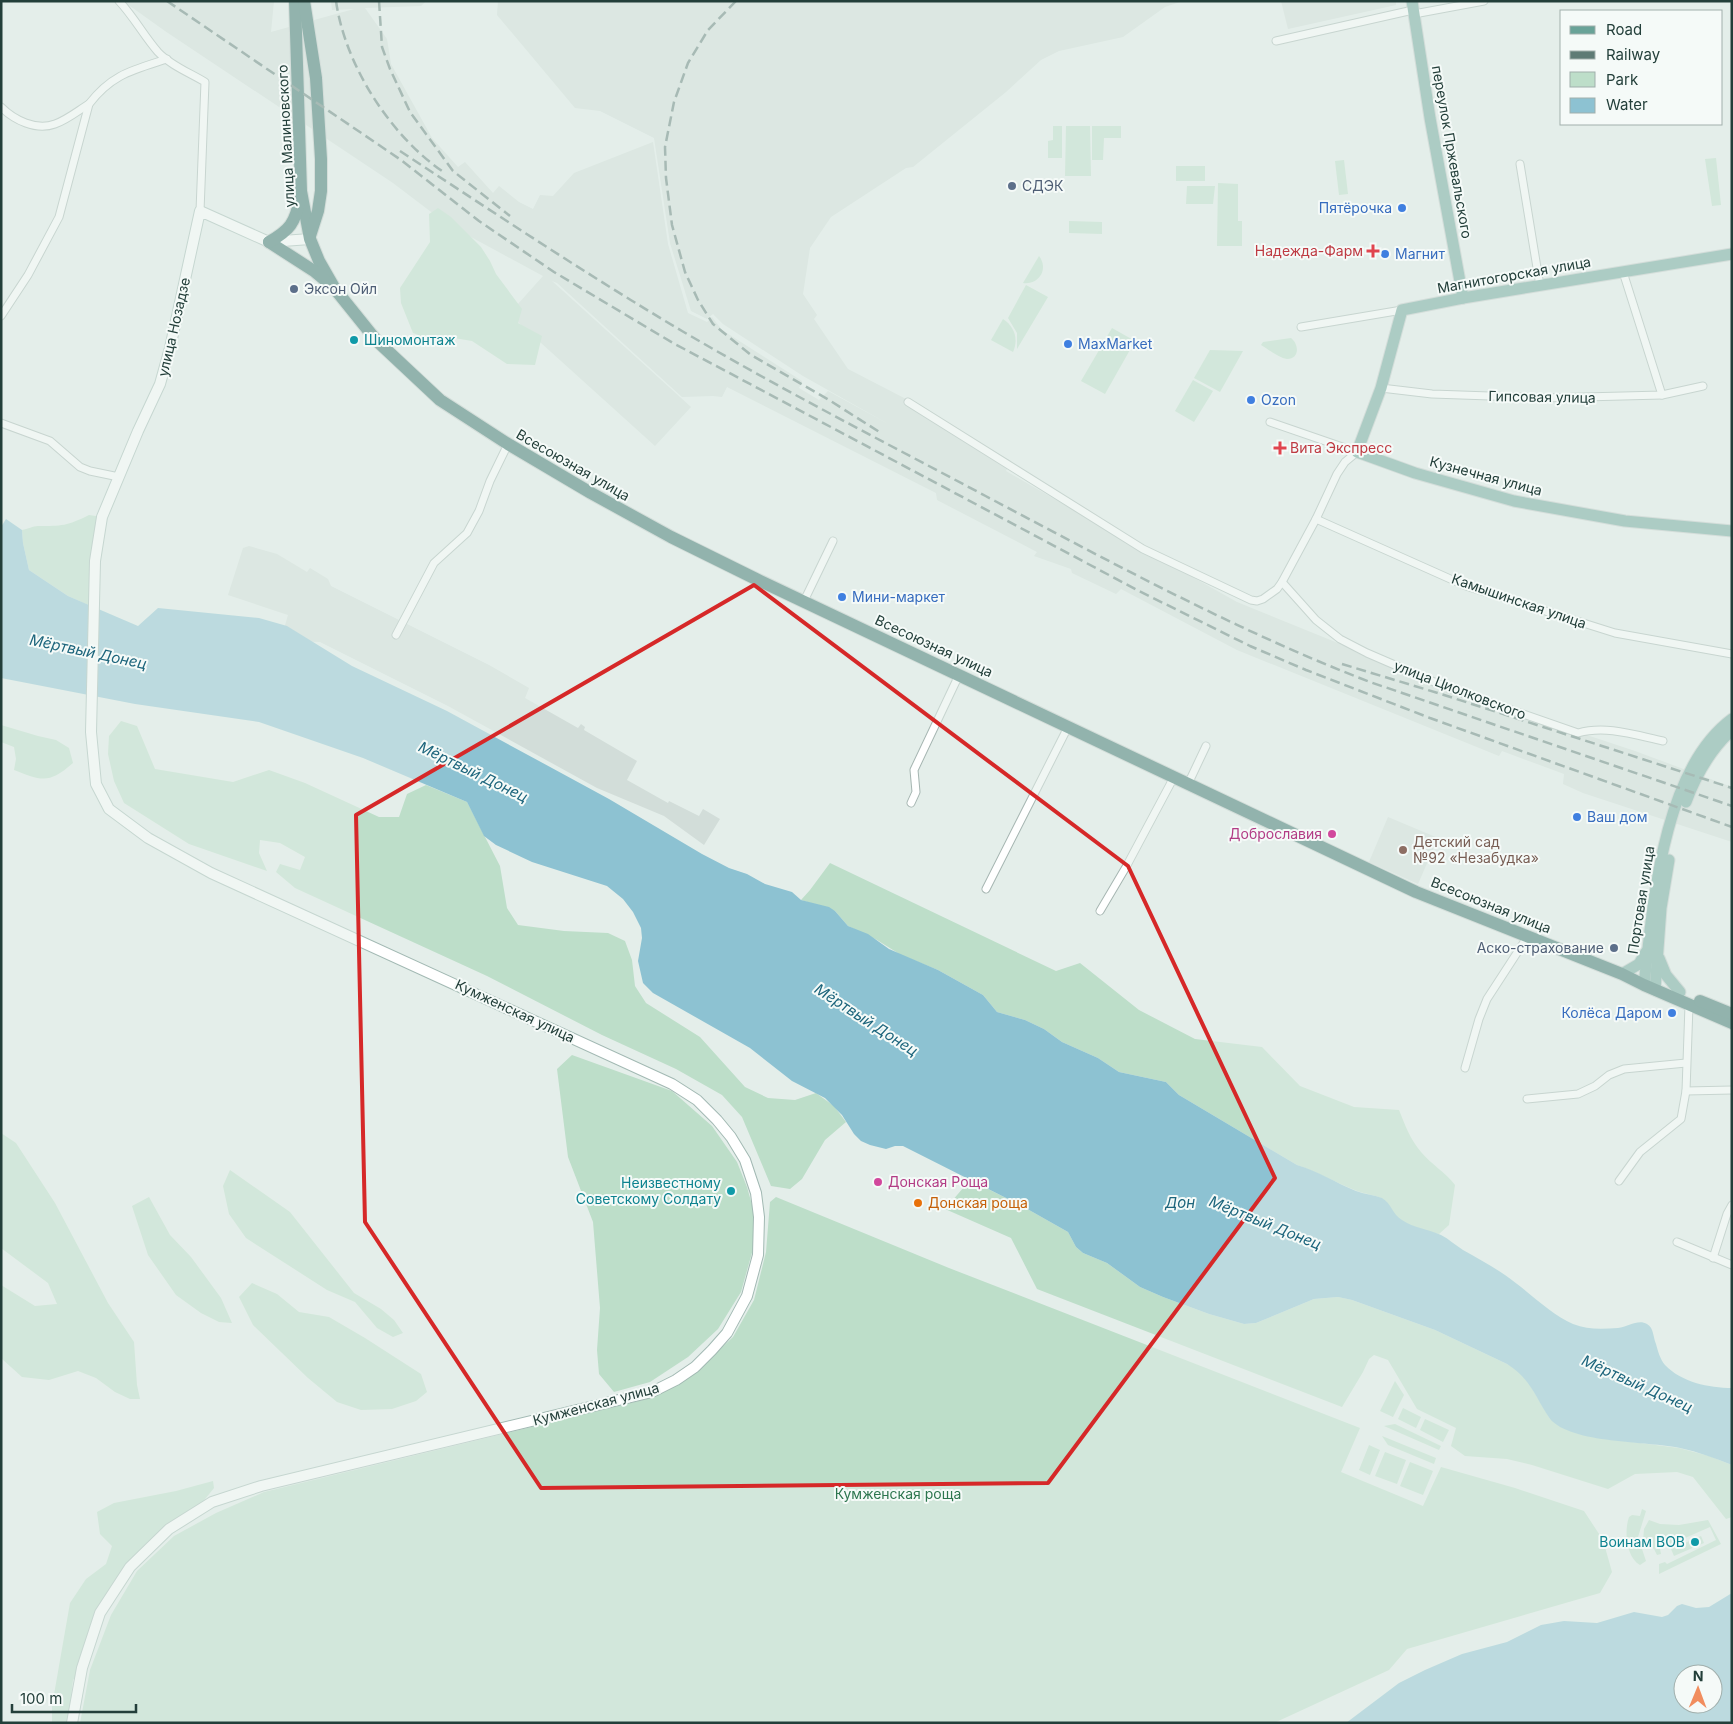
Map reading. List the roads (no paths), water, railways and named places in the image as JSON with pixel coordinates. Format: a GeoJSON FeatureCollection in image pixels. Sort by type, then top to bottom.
{"type":"FeatureCollection","features":[{"type":"Feature","properties":{"kind":"highway","name":"улица Малиновского"},"geometry":{"type":"LineString","coordinates":[[295,1],[301,191],[310,239]]}},
{"type":"Feature","properties":{"kind":"highway","name":"улица Малиновского"},"geometry":{"type":"LineString","coordinates":[[304,1],[316,78],[321,158],[321,191],[318,211],[310,239]]}},
{"type":"Feature","properties":{"kind":"highway"},"geometry":{"type":"LineString","coordinates":[[301,191],[294,222],[282,234],[268,242],[314,271],[335,289]]}},
{"type":"Feature","properties":{"kind":"highway","name":"Всесоюзная улица"},"geometry":{"type":"LineString","coordinates":[[310,239],[319,261],[335,289],[376,340],[440,400],[508,444],[595,496],[671,537],[804,602],[1416,892],[1622,974],[1680,992],[1732,1014]]}},
{"type":"Feature","properties":{"kind":"highway","name":"Всесоюзная улица"},"geometry":{"type":"LineString","coordinates":[[1650,984],[1689,1005],[1732,1023]]}},
{"type":"Feature","properties":{"kind":"main road","name":"переулок Пржевальского"},"geometry":{"type":"LineString","coordinates":[[1413,8],[1430,118],[1464,298]]}},
{"type":"Feature","properties":{"kind":"main road","name":"Магнитогорская улица"},"geometry":{"type":"LineString","coordinates":[[1402,310],[1732,254]]}},
{"type":"Feature","properties":{"kind":"main road"},"geometry":{"type":"LineString","coordinates":[[1357,452],[1381,388],[1402,310]]}},
{"type":"Feature","properties":{"kind":"main road","name":"Кузнечная улица"},"geometry":{"type":"LineString","coordinates":[[1357,452],[1415,473],[1514,501],[1624,520],[1732,531]]}},
{"type":"Feature","properties":{"kind":"main road","name":"Портовая улица"},"geometry":{"type":"LineString","coordinates":[[1650,984],[1658,875],[1671,820],[1685,782],[1699,755],[1714,734],[1732,719]]}},
{"type":"Feature","properties":{"kind":"main road","name":"Портовая улица"},"geometry":{"type":"LineString","coordinates":[[1652,949],[1677,822],[1692,785],[1708,758],[1720,740],[1732,730]]}},
{"type":"Feature","properties":{"kind":"main road"},"geometry":{"type":"LineString","coordinates":[[1622,974],[1639,964],[1652,949],[1666,975],[1680,992]]}},
{"type":"Feature","properties":{"kind":"street"},"geometry":{"type":"LineString","coordinates":[[1,107],[11,116],[38,126],[55,125],[89,104],[98,92],[119,76],[167,59],[159,52],[134,17],[119,1]]}},
{"type":"Feature","properties":{"kind":"street"},"geometry":{"type":"LineString","coordinates":[[1276,41],[1413,8],[1484,1]]}},
{"type":"Feature","properties":{"kind":"street","name":"улица Нозадзе"},"geometry":{"type":"LineString","coordinates":[[94,561],[102,517],[160,384],[170,348],[200,211],[205,82],[167,59]]}},
{"type":"Feature","properties":{"kind":"street"},"geometry":{"type":"LineString","coordinates":[[1,316],[28,276],[59,217],[89,104]]}},
{"type":"Feature","properties":{"kind":"street"},"geometry":{"type":"LineString","coordinates":[[1,119],[11,116]]}},
{"type":"Feature","properties":{"kind":"street"},"geometry":{"type":"LineString","coordinates":[[1520,164],[1540,286]]}},
{"type":"Feature","properties":{"kind":"street"},"geometry":{"type":"LineString","coordinates":[[200,211],[268,242],[310,239]]}},
{"type":"Feature","properties":{"kind":"street"},"geometry":{"type":"LineString","coordinates":[[1623,272],[1662,395]]}},
{"type":"Feature","properties":{"kind":"street","name":"Магнитогорская улица"},"geometry":{"type":"LineString","coordinates":[[1301,328],[1402,310]]}},
{"type":"Feature","properties":{"kind":"street","name":"Гипсовая улица"},"geometry":{"type":"LineString","coordinates":[[1381,388],[1432,394],[1544,398],[1662,395],[1704,386]]}},
{"type":"Feature","properties":{"kind":"street"},"geometry":{"type":"LineString","coordinates":[[908,402],[1143,549],[1250,600],[1257,601],[1263,600],[1277,589],[1282,582],[1316,519],[1337,474],[1345,462],[1357,452]]}},
{"type":"Feature","properties":{"kind":"street","name":"Кузнечная улица"},"geometry":{"type":"LineString","coordinates":[[1270,422],[1357,452]]}},
{"type":"Feature","properties":{"kind":"street"},"geometry":{"type":"LineString","coordinates":[[1,423],[50,441],[80,467],[119,477]]}},
{"type":"Feature","properties":{"kind":"street"},"geometry":{"type":"LineString","coordinates":[[396,635],[434,563],[467,533],[479,511],[490,480],[508,444]]}},
{"type":"Feature","properties":{"kind":"street","name":"Камышинская улица"},"geometry":{"type":"LineString","coordinates":[[1316,519],[1466,586],[1614,633],[1732,654]]}},
{"type":"Feature","properties":{"kind":"street"},"geometry":{"type":"LineString","coordinates":[[804,602],[833,541]]}},
{"type":"Feature","properties":{"kind":"street","name":"Кумженская улица"},"geometry":{"type":"LineString","coordinates":[[72,1723],[82,1668],[100,1613],[130,1566],[169,1529],[212,1502],[261,1486],[652,1392],[676,1380],[696,1367],[727,1334],[747,1296],[758,1255],[759,1217],[756,1193],[744,1160],[731,1138],[717,1120],[697,1100],[672,1084],[211,873],[148,838],[109,810],[96,784],[91,732],[94,561]]}},
{"type":"Feature","properties":{"kind":"street","name":"улица Циолковского"},"geometry":{"type":"LineString","coordinates":[[1282,582],[1316,620],[1340,639],[1367,653],[1448,688],[1578,733],[1591,729],[1607,730],[1662,740]]}},
{"type":"Feature","properties":{"kind":"street"},"geometry":{"type":"LineString","coordinates":[[911,803],[916,792],[914,770],[959,675]]}},
{"type":"Feature","properties":{"kind":"street"},"geometry":{"type":"LineString","coordinates":[[986,889],[1068,727]]}},
{"type":"Feature","properties":{"kind":"street"},"geometry":{"type":"LineString","coordinates":[[1188,784],[1206,746]]}},
{"type":"Feature","properties":{"kind":"street"},"geometry":{"type":"LineString","coordinates":[[1100,911],[1174,777]]}},
{"type":"Feature","properties":{"kind":"street"},"geometry":{"type":"LineString","coordinates":[[1465,1068],[1479,1019],[1487,999],[1529,936]]}},
{"type":"Feature","properties":{"kind":"street"},"geometry":{"type":"LineString","coordinates":[[1619,1181],[1640,1152],[1681,1119],[1686,1091],[1689,1005]]}},
{"type":"Feature","properties":{"kind":"street"},"geometry":{"type":"LineString","coordinates":[[1528,1099],[1578,1094],[1595,1086],[1609,1075],[1624,1069],[1686,1063]]}},
{"type":"Feature","properties":{"kind":"street"},"geometry":{"type":"LineString","coordinates":[[1686,1091],[1732,1090]]}},
{"type":"Feature","properties":{"kind":"street"},"geometry":{"type":"LineString","coordinates":[[1713,1258],[1727,1214],[1732,1205]]}},
{"type":"Feature","properties":{"kind":"street"},"geometry":{"type":"LineString","coordinates":[[1677,1242],[1732,1265]]}},
{"type":"Feature","properties":{"kind":"water","name":"Дон"},"geometry":{"type":"Polygon","coordinates":[[[6,519],[22,530],[29,570],[68,596],[138,626],[158,608],[259,618],[287,626],[352,666],[447,711],[609,799],[729,868],[747,874],[765,884],[792,892],[801,900],[829,907],[848,926],[868,934],[889,949],[938,970],[983,995],[997,1012],[1025,1020],[1044,1029],[1062,1042],[1098,1058],[1119,1072],[1166,1082],[1179,1095],[1297,1165],[1356,1191],[1382,1198],[1402,1220],[1444,1237],[1490,1265],[1564,1320],[1579,1326],[1595,1329],[1618,1328],[1640,1322],[1647,1324],[1652,1330],[1662,1360],[1672,1371],[1696,1383],[1732,1388],[1732,1465],[1680,1448],[1592,1437],[1561,1427],[1550,1419],[1522,1376],[1507,1364],[1435,1330],[1352,1300],[1338,1297],[1314,1299],[1256,1323],[1244,1324],[1209,1314],[1140,1287],[1107,1263],[1083,1253],[1076,1247],[1068,1232],[1022,1206],[903,1146],[886,1149],[861,1141],[854,1134],[842,1115],[825,1098],[792,1081],[750,1048],[653,993],[643,983],[638,961],[642,938],[641,928],[633,912],[623,899],[607,886],[532,862],[496,845],[484,836],[467,802],[363,758],[259,722],[135,704],[1,678],[1,527],[6,519]]]}},
{"type":"Feature","properties":{"kind":"water"},"geometry":{"type":"Polygon","coordinates":[[[1732,1593],[1732,1723],[1346,1723],[1399,1683],[1462,1654],[1507,1642],[1541,1625],[1564,1621],[1597,1623],[1634,1612],[1662,1617],[1668,1615],[1677,1606],[1682,1604],[1696,1608],[1709,1607],[1732,1593]]]}},
{"type":"Feature","properties":{"kind":"railway"},"geometry":{"type":"LineString","coordinates":[[167,1],[401,160],[479,221],[554,272],[673,343],[1139,591],[1250,646],[1306,670],[1430,718],[1732,827]]}},
{"type":"Feature","properties":{"kind":"railway"},"geometry":{"type":"LineString","coordinates":[[336,1],[349,50],[373,96],[405,138],[442,171]]}},
{"type":"Feature","properties":{"kind":"railway"},"geometry":{"type":"LineString","coordinates":[[379,1],[382,47],[410,112],[453,171],[510,216]]}},
{"type":"Feature","properties":{"kind":"railway"},"geometry":{"type":"LineString","coordinates":[[736,1],[708,30],[688,63],[674,102],[665,147],[666,178],[672,225],[685,272],[698,300],[713,324],[751,355],[829,400],[881,433]]}},
{"type":"Feature","properties":{"kind":"railway"},"geometry":{"type":"LineString","coordinates":[[400,151],[575,265],[720,353],[1087,550],[1180,597],[1274,642],[1370,682],[1732,806]]}},
{"type":"Feature","properties":{"kind":"railway"},"geometry":{"type":"LineString","coordinates":[[1342,664],[1732,788]]}},
{"type":"Feature","properties":{"kind":"place","name":"СДЭК"},"geometry":{"type":"Point","coordinates":[1012,186]}},
{"type":"Feature","properties":{"kind":"place","name":"Пятёрочка"},"geometry":{"type":"Point","coordinates":[1402,208]}},
{"type":"Feature","properties":{"kind":"place","name":"Надежда-Фарм"},"geometry":{"type":"Point","coordinates":[1373,251]}},
{"type":"Feature","properties":{"kind":"place","name":"Магнит"},"geometry":{"type":"Point","coordinates":[1385,254]}},
{"type":"Feature","properties":{"kind":"place","name":"Эксон Ойл"},"geometry":{"type":"Point","coordinates":[294,289]}},
{"type":"Feature","properties":{"kind":"place","name":"Шиномонтаж"},"geometry":{"type":"Point","coordinates":[354,340]}},
{"type":"Feature","properties":{"kind":"place","name":"MaxMarket"},"geometry":{"type":"Point","coordinates":[1068,344]}},
{"type":"Feature","properties":{"kind":"place","name":"Ozon"},"geometry":{"type":"Point","coordinates":[1251,400]}},
{"type":"Feature","properties":{"kind":"place","name":"Вита Экспресс"},"geometry":{"type":"Point","coordinates":[1280,448]}},
{"type":"Feature","properties":{"kind":"place","name":"Мини-маркет"},"geometry":{"type":"Point","coordinates":[842,597]}},
{"type":"Feature","properties":{"kind":"place","name":"Ваш дом"},"geometry":{"type":"Point","coordinates":[1577,817]}},
{"type":"Feature","properties":{"kind":"place","name":"Доброславия"},"geometry":{"type":"Point","coordinates":[1332,834]}},
{"type":"Feature","properties":{"kind":"place","name":"Детский сад №92 «Незабудка»"},"geometry":{"type":"Point","coordinates":[1403,850]}},
{"type":"Feature","properties":{"kind":"place","name":"Аско-страхование"},"geometry":{"type":"Point","coordinates":[1614,948]}},
{"type":"Feature","properties":{"kind":"place","name":"Колёса Даром"},"geometry":{"type":"Point","coordinates":[1672,1013]}},
{"type":"Feature","properties":{"kind":"place","name":"Донская Роща"},"geometry":{"type":"Point","coordinates":[878,1182]}},
{"type":"Feature","properties":{"kind":"place","name":"Неизвестному Советскому Солдату"},"geometry":{"type":"Point","coordinates":[731,1191]}},
{"type":"Feature","properties":{"kind":"place","name":"Донская роща"},"geometry":{"type":"Point","coordinates":[918,1203]}},
{"type":"Feature","properties":{"kind":"place","name":"Воинам ВОВ"},"geometry":{"type":"Point","coordinates":[1695,1542]}},
{"type":"Feature","properties":{"kind":"water label","name":"Мёртвый Донец"},"geometry":{"type":"Point","coordinates":[88,652]}},
{"type":"Feature","properties":{"kind":"water label","name":"Мёртвый Донец"},"geometry":{"type":"Point","coordinates":[473,772]}},
{"type":"Feature","properties":{"kind":"water label","name":"Мёртвый Донец"},"geometry":{"type":"Point","coordinates":[866,1020]}},
{"type":"Feature","properties":{"kind":"water label","name":"Мёртвый Донец"},"geometry":{"type":"Point","coordinates":[1265,1223]}},
{"type":"Feature","properties":{"kind":"water label","name":"Мёртвый Донец"},"geometry":{"type":"Point","coordinates":[1637,1384]}},
{"type":"Feature","properties":{"kind":"park label","name":"Кумженская роща"},"geometry":{"type":"Point","coordinates":[898,1494]}}]}
